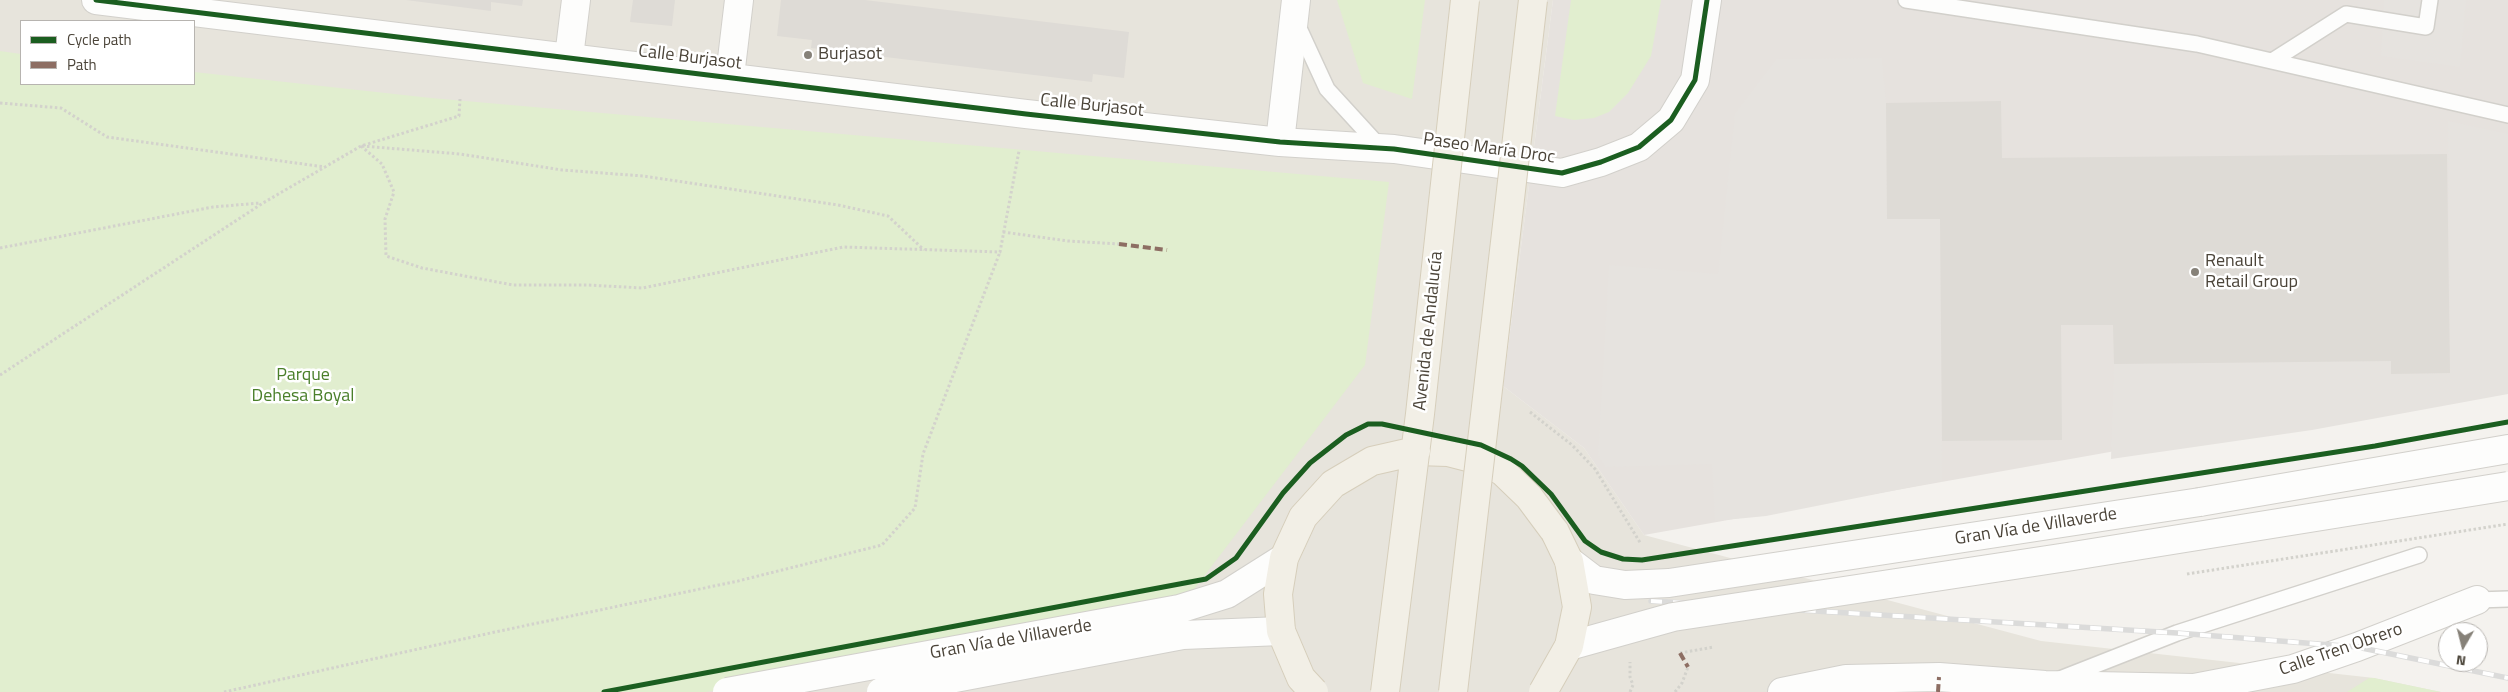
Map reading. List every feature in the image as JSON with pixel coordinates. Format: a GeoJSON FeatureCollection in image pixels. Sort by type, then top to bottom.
{"type":"FeatureCollection","features":[{"type":"Feature","properties":{"kind":"main road","name":"Avenida de Andalucía"},"geometry":{"type":"LineString","coordinates":[[1385,692],[1416,451],[1465,0]]}},
{"type":"Feature","properties":{"kind":"main road"},"geometry":{"type":"LineString","coordinates":[[1453,692],[1532,0]]}},
{"type":"Feature","properties":{"kind":"main road"},"geometry":{"type":"LineString","coordinates":[[1314,692],[1301,678],[1282,631],[1278,594],[1284,558],[1303,517],[1333,484],[1372,461],[1416,451],[1448,452],[1480,460],[1502,471],[1529,497],[1555,532],[1569,561],[1577,607],[1569,646],[1543,692]]}},
{"type":"Feature","properties":{"kind":"street","name":"Calle Burjasot"},"geometry":{"type":"LineString","coordinates":[[96,0],[1280,142]]}},
{"type":"Feature","properties":{"kind":"street"},"geometry":{"type":"LineString","coordinates":[[569,57],[576,0]]}},
{"type":"Feature","properties":{"kind":"street"},"geometry":{"type":"LineString","coordinates":[[730,76],[739,0]]}},
{"type":"Feature","properties":{"kind":"street","name":"Paseo María Droc"},"geometry":{"type":"LineString","coordinates":[[1280,142],[1380,148],[1562,174],[1602,162],[1639,147],[1671,120],[1696,80],[1707,0]]}},
{"type":"Feature","properties":{"kind":"street"},"geometry":{"type":"LineString","coordinates":[[1280,142],[1295,8]]}},
{"type":"Feature","properties":{"kind":"street","name":"Gran Vía de Villaverde"},"geometry":{"type":"LineString","coordinates":[[1569,561],[1594,580],[1625,585],[1669,583],[2200,502],[2508,449]]}},
{"type":"Feature","properties":{"kind":"street","name":"Gran Vía de Villaverde"},"geometry":{"type":"LineString","coordinates":[[1569,646],[1673,617],[2067,557],[2508,486]]}},
{"type":"Feature","properties":{"kind":"street","name":"Gran Vía de Villaverde"},"geometry":{"type":"LineString","coordinates":[[727,692],[1179,609],[1227,594],[1284,558]]}},
{"type":"Feature","properties":{"kind":"street","name":"Calle Tren Obrero"},"geometry":{"type":"LineString","coordinates":[[1782,692],[1846,679],[1939,677],[2045,686],[2194,688],[2293,669],[2357,647],[2477,600]]}},
{"type":"Feature","properties":{"kind":"street","name":"Gran Vía de Villaverde"},"geometry":{"type":"LineString","coordinates":[[881,692],[1183,635],[1282,631]]}},
{"type":"Feature","properties":{"kind":"lane"},"geometry":{"type":"LineString","coordinates":[[1906,0],[2197,44],[2508,115]]}},
{"type":"Feature","properties":{"kind":"lane"},"geometry":{"type":"LineString","coordinates":[[2272,61],[2346,14],[2426,27],[2430,0]]}},
{"type":"Feature","properties":{"kind":"lane"},"geometry":{"type":"LineString","coordinates":[[1295,8],[1327,89],[1380,148]]}},
{"type":"Feature","properties":{"kind":"lane"},"geometry":{"type":"LineString","coordinates":[[2045,686],[2177,633],[2419,555]]}},
{"type":"Feature","properties":{"kind":"lane"},"geometry":{"type":"LineString","coordinates":[[2477,600],[2508,599]]}},
{"type":"Feature","properties":{"kind":"path"},"geometry":{"type":"LineString","coordinates":[[0,375],[263,203],[361,146],[459,116],[460,99]]}},
{"type":"Feature","properties":{"kind":"path"},"geometry":{"type":"LineString","coordinates":[[0,103],[61,108],[107,137],[326,167]]}},
{"type":"Feature","properties":{"kind":"path"},"geometry":{"type":"LineString","coordinates":[[361,146],[382,164],[394,192],[385,219],[386,256],[422,268],[513,285],[587,285],[643,288],[843,247],[1000,252]]}},
{"type":"Feature","properties":{"kind":"path"},"geometry":{"type":"LineString","coordinates":[[361,146],[460,154],[562,170],[643,176],[838,205],[888,216],[924,250]]}},
{"type":"Feature","properties":{"kind":"path"},"geometry":{"type":"LineString","coordinates":[[224,692],[738,581],[882,545],[915,508],[923,454],[1000,252],[1019,151]]}},
{"type":"Feature","properties":{"kind":"path"},"geometry":{"type":"LineString","coordinates":[[0,248],[213,207],[263,203]]}},
{"type":"Feature","properties":{"kind":"path"},"geometry":{"type":"LineString","coordinates":[[1003,232],[1068,241],[1119,244]]}},
{"type":"Feature","properties":{"kind":"path"},"geometry":{"type":"LineString","coordinates":[[1530,412],[1572,445],[1595,469],[1641,544]]}},
{"type":"Feature","properties":{"kind":"path"},"geometry":{"type":"LineString","coordinates":[[1630,662],[1630,677],[1633,685],[1630,692]]}},
{"type":"Feature","properties":{"kind":"path"},"geometry":{"type":"LineString","coordinates":[[1675,692],[1682,683],[1688,667]]}},
{"type":"Feature","properties":{"kind":"shaded area"},"geometry":{"type":"Polygon","coordinates":[[[0,0],[1553,0],[1503,386],[1584,448],[1644,535],[2041,641],[2374,678],[2441,692],[0,692],[0,0]]]}},
{"type":"Feature","properties":{"kind":"shaded area"},"geometry":{"type":"Polygon","coordinates":[[[1553,0],[2508,0],[2508,381],[1644,535],[1584,448],[1503,386],[1553,0]]]}},
{"type":"Feature","properties":{"kind":"shaded area"},"geometry":{"type":"Polygon","coordinates":[[[2384,0],[2466,0],[2460,67],[2381,56],[2384,0]]]}},
{"type":"Feature","properties":{"kind":"shaded area"},"geometry":{"type":"Polygon","coordinates":[[[1882,58],[1886,103],[1887,219],[1940,219],[1942,481],[1766,516],[1715,521],[1712,464],[1605,467],[1598,455],[1609,265],[1718,274],[1735,113],[1776,59],[1882,58]]]}},
{"type":"Feature","properties":{"kind":"shaded area"},"geometry":{"type":"Polygon","coordinates":[[[2448,121],[2508,134],[2508,394],[2312,430],[2111,459],[2114,364],[2391,361],[2392,374],[2450,373],[2448,121]]]}},
{"type":"Feature","properties":{"kind":"green space"},"geometry":{"type":"Polygon","coordinates":[[[1337,0],[1425,0],[1412,99],[1363,83],[1337,0]]]}},
{"type":"Feature","properties":{"kind":"green space"},"geometry":{"type":"Polygon","coordinates":[[[1571,0],[1661,0],[1651,56],[1628,93],[1609,112],[1594,118],[1574,120],[1555,116],[1571,0]]]}},
{"type":"Feature","properties":{"kind":"green space","name":"Parque Dehesa Boyal"},"geometry":{"type":"Polygon","coordinates":[[[0,51],[20,54],[20,85],[195,85],[195,72],[431,98],[1389,182],[1365,365],[1179,609],[706,692],[0,692],[0,51]]]}},
{"type":"Feature","properties":{"kind":"green space"},"geometry":{"type":"Polygon","coordinates":[[[2369,678],[2374,678],[2441,692],[2347,692],[2369,678]]]}},
{"type":"Feature","properties":{"kind":"building"},"geometry":{"type":"Polygon","coordinates":[[[406,0],[523,0],[522,6],[491,2],[491,11],[406,0]]]}},
{"type":"Feature","properties":{"kind":"building"},"geometry":{"type":"Polygon","coordinates":[[[633,0],[675,0],[672,26],[630,22],[633,0]]]}},
{"type":"Feature","properties":{"kind":"building"},"geometry":{"type":"Polygon","coordinates":[[[781,0],[865,0],[1129,32],[1124,78],[1093,74],[1092,82],[811,48],[812,40],[777,36],[781,0]]]}},
{"type":"Feature","properties":{"kind":"building","name":"Renault Retail Group"},"geometry":{"type":"Polygon","coordinates":[[[2001,101],[2002,158],[2447,154],[2450,373],[2391,374],[2391,361],[2114,364],[2113,325],[2061,325],[2062,440],[1942,441],[1940,219],[1887,219],[1886,103],[2001,101]]]}},
{"type":"Feature","properties":{"kind":"railway"},"geometry":{"type":"LineString","coordinates":[[1651,601],[2177,633],[2357,647],[2508,678]]}},
{"type":"Feature","properties":{"kind":"marked path"},"geometry":{"type":"LineString","coordinates":[[1119,244],[1167,250]]}},
{"type":"Feature","properties":{"kind":"marked path"},"geometry":{"type":"LineString","coordinates":[[1680,653],[1688,667]]}},
{"type":"Feature","properties":{"kind":"marked path"},"geometry":{"type":"LineString","coordinates":[[1938,692],[1939,677]]}},
{"type":"Feature","properties":{"kind":"cycle path"},"geometry":{"type":"LineString","coordinates":[[96,0],[1026,114],[1280,142],[1394,149],[1562,173],[1601,162],[1639,147],[1671,120],[1695,80],[1707,0]]}},
{"type":"Feature","properties":{"kind":"cycle path"},"geometry":{"type":"LineString","coordinates":[[604,692],[1206,579],[1236,558],[1283,493],[1310,463],[1346,435],[1368,424],[1382,424],[1481,445],[1511,459],[1522,466],[1551,494],[1585,541],[1601,552],[1623,559],[1642,560],[2375,446],[2508,422]]}},
{"type":"Feature","properties":{"kind":"place","name":"Burjasot"},"geometry":{"type":"Point","coordinates":[808,55]}},
{"type":"Feature","properties":{"kind":"place","name":"Renault Retail Group"},"geometry":{"type":"Point","coordinates":[2195,272]}}]}
